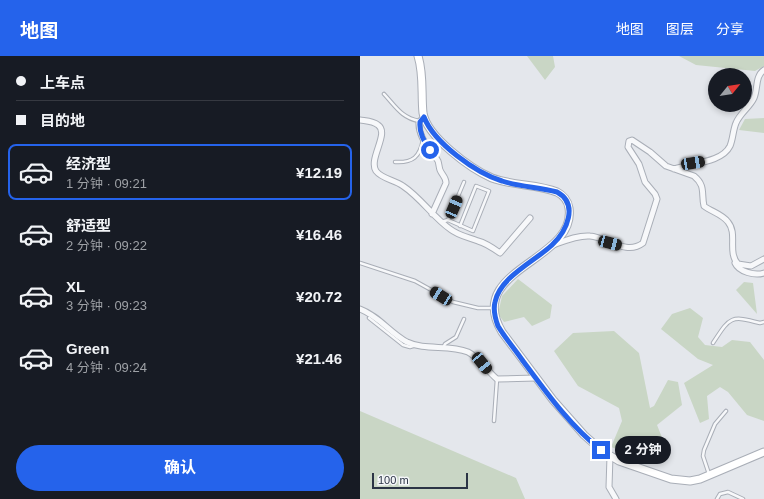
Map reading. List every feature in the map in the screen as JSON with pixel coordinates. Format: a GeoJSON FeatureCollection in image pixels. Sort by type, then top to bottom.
{"type":"FeatureCollection","features":[{"type":"Feature","properties":{"kind":"street"},"geometry":{"type":"LineString","coordinates":[[418,56],[422,73],[422,119],[419,128],[423,139],[438,161],[440,169],[446,178],[446,184],[432,214]]}},
{"type":"Feature","properties":{"kind":"street"},"geometry":{"type":"LineString","coordinates":[[673,169],[686,164],[711,160],[724,153],[729,147],[736,122],[754,97],[759,76],[764,70]]}},
{"type":"Feature","properties":{"kind":"street"},"geometry":{"type":"LineString","coordinates":[[422,119],[443,142],[482,173],[501,181],[557,192],[565,198],[570,208],[569,218],[563,231],[553,245],[505,284],[497,294],[494,308],[496,321],[502,332],[536,378],[592,443],[610,456],[680,481],[690,481],[710,476],[764,452]]}},
{"type":"Feature","properties":{"kind":"street"},"geometry":{"type":"LineString","coordinates":[[360,120],[378,125],[381,129],[382,134],[374,163],[375,170],[380,175],[401,185],[411,192],[441,222],[462,236],[478,240],[500,253],[530,218]]}},
{"type":"Feature","properties":{"kind":"street"},"geometry":{"type":"LineString","coordinates":[[553,245],[590,236],[620,246],[640,246],[645,239],[648,224],[657,200],[655,194],[645,182],[639,164],[628,148],[628,141],[636,142],[662,163],[673,169],[681,170],[698,179],[702,188],[704,206],[724,217],[731,227],[733,255],[736,266],[742,270],[755,274],[764,273]]}},
{"type":"Feature","properties":{"kind":"street"},"geometry":{"type":"LineString","coordinates":[[735,260],[738,264],[746,266],[756,264],[764,259]]}},
{"type":"Feature","properties":{"kind":"street"},"geometry":{"type":"LineString","coordinates":[[360,309],[375,316],[403,339],[415,345],[468,352],[482,363],[497,379],[536,378]]}},
{"type":"Feature","properties":{"kind":"street"},"geometry":{"type":"LineString","coordinates":[[610,456],[609,486],[616,499]]}},
{"type":"Feature","properties":{"kind":"lane"},"geometry":{"type":"LineString","coordinates":[[384,94],[409,120],[422,119]]}},
{"type":"Feature","properties":{"kind":"lane"},"geometry":{"type":"LineString","coordinates":[[395,162],[405,163],[415,158],[421,150],[423,139]]}},
{"type":"Feature","properties":{"kind":"lane"},"geometry":{"type":"LineString","coordinates":[[448,220],[464,182]]}},
{"type":"Feature","properties":{"kind":"lane"},"geometry":{"type":"LineString","coordinates":[[441,222],[448,220],[460,226],[472,232],[489,191],[476,186],[460,226]]}},
{"type":"Feature","properties":{"kind":"lane"},"geometry":{"type":"LineString","coordinates":[[360,263],[415,281],[453,302],[478,308],[494,308]]}},
{"type":"Feature","properties":{"kind":"lane"},"geometry":{"type":"LineString","coordinates":[[369,318],[404,345],[410,347],[415,345]]}},
{"type":"Feature","properties":{"kind":"lane"},"geometry":{"type":"LineString","coordinates":[[713,342],[730,320],[737,318],[760,323],[764,322]]}},
{"type":"Feature","properties":{"kind":"lane"},"geometry":{"type":"LineString","coordinates":[[442,348],[445,344],[456,337],[464,319]]}},
{"type":"Feature","properties":{"kind":"lane"},"geometry":{"type":"LineString","coordinates":[[494,421],[497,379]]}},
{"type":"Feature","properties":{"kind":"lane"},"geometry":{"type":"LineString","coordinates":[[710,476],[703,456],[704,450],[715,424],[726,411]]}},
{"type":"Feature","properties":{"kind":"lane"},"geometry":{"type":"LineString","coordinates":[[717,499],[720,494],[728,492],[743,499]]}},
{"type":"Feature","properties":{"kind":"green space"},"geometry":{"type":"Polygon","coordinates":[[[527,56],[553,56],[555,67],[545,80],[527,56]]]}},
{"type":"Feature","properties":{"kind":"green space"},"geometry":{"type":"Polygon","coordinates":[[[679,56],[764,56],[764,66],[755,71],[752,71],[752,68],[726,68],[696,65],[679,56]]]}},
{"type":"Feature","properties":{"kind":"green space"},"geometry":{"type":"Polygon","coordinates":[[[764,118],[764,133],[739,130],[745,119],[764,118]]]}},
{"type":"Feature","properties":{"kind":"green space"},"geometry":{"type":"Polygon","coordinates":[[[518,279],[552,305],[550,318],[532,326],[524,317],[504,322],[498,314],[502,296],[518,279]]]}},
{"type":"Feature","properties":{"kind":"green space"},"geometry":{"type":"Polygon","coordinates":[[[744,282],[753,283],[757,314],[736,290],[744,282]]]}},
{"type":"Feature","properties":{"kind":"green space"},"geometry":{"type":"Polygon","coordinates":[[[690,308],[703,318],[698,337],[705,345],[722,347],[732,340],[750,342],[764,360],[764,421],[747,415],[728,392],[720,387],[707,396],[709,419],[700,423],[684,383],[713,365],[698,359],[661,329],[672,314],[690,308]]]}},
{"type":"Feature","properties":{"kind":"green space"},"geometry":{"type":"Polygon","coordinates":[[[614,331],[639,353],[650,408],[654,406],[668,380],[678,382],[682,405],[657,425],[667,450],[646,459],[611,447],[622,421],[619,408],[578,386],[554,351],[573,333],[614,331]]]}},
{"type":"Feature","properties":{"kind":"green space"},"geometry":{"type":"Polygon","coordinates":[[[360,411],[516,478],[525,499],[360,499],[360,411]]]}},
{"type":"Feature","properties":{"kind":"route"},"geometry":{"type":"LineString","coordinates":[[430,150],[423,139],[419,128],[420,122],[424,117],[428,126],[443,142],[457,155],[482,173],[492,178],[512,184],[552,190],[561,194],[568,203],[570,208],[569,218],[559,238],[553,245],[515,274],[500,288],[495,301],[494,314],[502,332],[553,400],[584,435],[601,450]]}}]}
